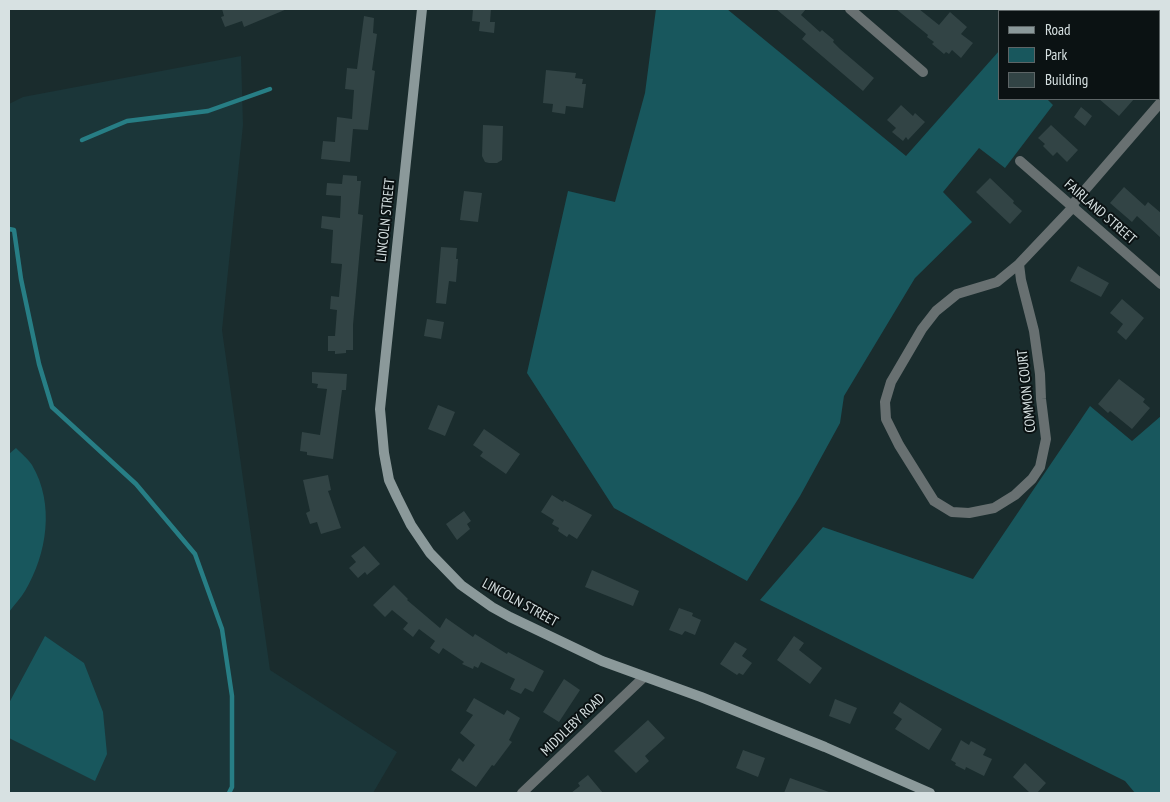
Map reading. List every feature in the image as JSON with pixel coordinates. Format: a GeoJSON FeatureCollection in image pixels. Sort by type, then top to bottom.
{"type":"FeatureCollection","features":[{"type":"Feature","properties":{"kind":"street","name":"LINCOLN STREET"},"geometry":{"type":"LineString","coordinates":[[422,9],[380,409],[384,453],[390,480],[411,525],[435,559],[461,586],[510,617],[602,661],[701,697],[825,747],[930,793]]}},
{"type":"Feature","properties":{"kind":"street"},"geometry":{"type":"LineString","coordinates":[[850,9],[923,72]]}},
{"type":"Feature","properties":{"kind":"street","name":"COMMON COURT"},"geometry":{"type":"LineString","coordinates":[[1019,264],[1034,332],[1040,374],[1046,439],[1040,467],[1015,496],[994,508],[969,513],[952,512],[934,501],[899,445],[886,420],[885,402],[891,382],[922,329],[936,311],[957,294],[997,282],[1019,264],[1073,206],[1161,102]]}},
{"type":"Feature","properties":{"kind":"street","name":"FAIRLAND STREET"},"geometry":{"type":"LineString","coordinates":[[1020,160],[1161,284]]}},
{"type":"Feature","properties":{"kind":"street","name":"MIDDLEBY ROAD"},"geometry":{"type":"LineString","coordinates":[[522,793],[644,677]]}},
{"type":"Feature","properties":{"kind":"shaded area"},"geometry":{"type":"Polygon","coordinates":[[[241,56],[243,125],[222,330],[270,670],[397,752],[373,793],[9,793],[9,104],[23,97],[241,56]]]}},
{"type":"Feature","properties":{"kind":"green space"},"geometry":{"type":"Polygon","coordinates":[[[656,9],[727,9],[906,156],[998,52],[998,100],[1048,100],[1053,105],[1005,168],[979,148],[943,192],[972,222],[915,278],[844,396],[840,423],[800,496],[747,581],[614,508],[527,373],[568,191],[615,202],[645,93],[656,9]]]}},
{"type":"Feature","properties":{"kind":"green space"},"geometry":{"type":"Polygon","coordinates":[[[1090,406],[1132,441],[1161,416],[1161,793],[1135,793],[1125,781],[760,600],[823,527],[973,579],[1090,406]]]}},
{"type":"Feature","properties":{"kind":"green space"},"geometry":{"type":"Polygon","coordinates":[[[16,448],[32,465],[44,496],[46,512],[43,545],[39,561],[33,577],[23,594],[9,612],[9,454],[16,448]]]}},
{"type":"Feature","properties":{"kind":"green space"},"geometry":{"type":"Polygon","coordinates":[[[45,636],[84,663],[103,712],[107,754],[95,781],[9,738],[9,703],[45,636]]]}},
{"type":"Feature","properties":{"kind":"building"},"geometry":{"type":"Polygon","coordinates":[[[222,9],[287,9],[244,27],[242,21],[225,27],[221,17],[224,16],[222,9]]]}},
{"type":"Feature","properties":{"kind":"building"},"geometry":{"type":"Polygon","coordinates":[[[473,9],[491,9],[490,22],[495,22],[494,33],[479,31],[480,22],[472,21],[473,9]]]}},
{"type":"Feature","properties":{"kind":"building"},"geometry":{"type":"Polygon","coordinates":[[[776,9],[806,9],[801,15],[820,32],[822,30],[834,40],[833,42],[840,49],[874,78],[863,91],[802,39],[806,34],[776,9]]]}},
{"type":"Feature","properties":{"kind":"building"},"geometry":{"type":"Polygon","coordinates":[[[896,9],[919,9],[939,25],[950,12],[967,27],[961,34],[973,43],[961,58],[952,50],[949,54],[946,52],[944,54],[932,44],[934,42],[927,37],[928,35],[896,9]]]}},
{"type":"Feature","properties":{"kind":"building"},"geometry":{"type":"Polygon","coordinates":[[[364,16],[374,18],[373,33],[377,34],[372,70],[375,71],[368,130],[353,129],[350,162],[321,159],[323,141],[335,142],[337,117],[352,119],[354,90],[345,89],[347,68],[357,69],[364,16]]]}},
{"type":"Feature","properties":{"kind":"building"},"geometry":{"type":"Polygon","coordinates":[[[546,70],[576,73],[575,78],[583,79],[582,84],[586,84],[583,108],[566,106],[565,114],[552,112],[553,104],[543,103],[546,70]]]}},
{"type":"Feature","properties":{"kind":"building"},"geometry":{"type":"Polygon","coordinates":[[[1100,100],[1133,100],[1119,116],[1100,100]]]}},
{"type":"Feature","properties":{"kind":"building"},"geometry":{"type":"Polygon","coordinates":[[[901,105],[913,116],[915,113],[925,122],[908,140],[906,137],[903,141],[892,132],[896,128],[887,120],[901,105]]]}},
{"type":"Feature","properties":{"kind":"building"},"geometry":{"type":"Polygon","coordinates":[[[1081,107],[1092,116],[1085,126],[1074,117],[1081,107]]]}},
{"type":"Feature","properties":{"kind":"building"},"geometry":{"type":"Polygon","coordinates":[[[483,125],[503,126],[502,160],[497,163],[485,162],[482,156],[483,125]]]}},
{"type":"Feature","properties":{"kind":"building"},"geometry":{"type":"Polygon","coordinates":[[[1051,125],[1078,150],[1067,162],[1057,152],[1053,156],[1043,146],[1045,144],[1038,138],[1051,125]]]}},
{"type":"Feature","properties":{"kind":"building"},"geometry":{"type":"Polygon","coordinates":[[[343,175],[357,176],[357,181],[361,181],[358,214],[363,215],[353,325],[353,350],[346,350],[346,353],[335,354],[335,351],[328,351],[328,336],[335,336],[337,310],[330,309],[331,296],[339,297],[342,264],[331,263],[333,230],[321,228],[322,216],[340,218],[341,196],[326,195],[327,183],[342,184],[343,175]]]}},
{"type":"Feature","properties":{"kind":"building"},"geometry":{"type":"Polygon","coordinates":[[[990,178],[1022,211],[1010,224],[976,192],[990,178]]]}},
{"type":"Feature","properties":{"kind":"building"},"geometry":{"type":"Polygon","coordinates":[[[1124,187],[1145,206],[1148,202],[1161,213],[1161,238],[1137,216],[1132,222],[1110,203],[1124,187]]]}},
{"type":"Feature","properties":{"kind":"building"},"geometry":{"type":"Polygon","coordinates":[[[464,191],[482,193],[478,222],[460,220],[464,191]]]}},
{"type":"Feature","properties":{"kind":"building"},"geometry":{"type":"Polygon","coordinates":[[[441,247],[457,248],[456,259],[458,259],[456,282],[449,281],[446,304],[436,303],[441,247]]]}},
{"type":"Feature","properties":{"kind":"building"},"geometry":{"type":"Polygon","coordinates":[[[1078,266],[1109,283],[1101,297],[1070,281],[1078,266]]]}},
{"type":"Feature","properties":{"kind":"building"},"geometry":{"type":"Polygon","coordinates":[[[1122,299],[1144,318],[1126,340],[1117,332],[1123,324],[1110,313],[1122,299]]]}},
{"type":"Feature","properties":{"kind":"building"},"geometry":{"type":"Polygon","coordinates":[[[427,319],[444,322],[441,339],[424,336],[427,319]]]}},
{"type":"Feature","properties":{"kind":"building"},"geometry":{"type":"Polygon","coordinates":[[[312,372],[347,374],[346,390],[342,390],[333,459],[307,455],[307,452],[300,451],[302,432],[320,435],[327,389],[317,388],[318,384],[312,383],[312,372]]]}},
{"type":"Feature","properties":{"kind":"building"},"geometry":{"type":"Polygon","coordinates":[[[1119,379],[1145,399],[1143,402],[1150,408],[1132,429],[1098,404],[1119,379]]]}},
{"type":"Feature","properties":{"kind":"building"},"geometry":{"type":"Polygon","coordinates":[[[438,405],[455,412],[445,436],[428,429],[438,405]]]}},
{"type":"Feature","properties":{"kind":"building"},"geometry":{"type":"Polygon","coordinates":[[[484,429],[520,454],[506,474],[480,456],[483,452],[473,445],[484,429]]]}},
{"type":"Feature","properties":{"kind":"building"},"geometry":{"type":"Polygon","coordinates":[[[328,475],[331,490],[328,491],[341,528],[321,534],[317,522],[310,524],[306,513],[310,511],[303,480],[328,475]]]}},
{"type":"Feature","properties":{"kind":"building"},"geometry":{"type":"Polygon","coordinates":[[[552,495],[592,515],[577,539],[569,534],[567,537],[558,531],[559,528],[552,524],[554,520],[541,512],[552,495]]]}},
{"type":"Feature","properties":{"kind":"building"},"geometry":{"type":"Polygon","coordinates":[[[464,511],[471,521],[467,524],[470,529],[457,540],[446,524],[464,511]]]}},
{"type":"Feature","properties":{"kind":"building"},"geometry":{"type":"Polygon","coordinates":[[[364,546],[380,564],[367,575],[365,572],[358,578],[349,568],[356,562],[351,556],[364,546]]]}},
{"type":"Feature","properties":{"kind":"building"},"geometry":{"type":"Polygon","coordinates":[[[592,570],[639,591],[633,606],[585,587],[592,570]]]}},
{"type":"Feature","properties":{"kind":"building"},"geometry":{"type":"Polygon","coordinates":[[[394,585],[407,600],[440,628],[446,618],[473,637],[475,634],[507,654],[508,652],[544,671],[533,692],[525,688],[521,694],[510,689],[515,679],[481,662],[478,668],[474,666],[473,669],[462,664],[464,662],[443,648],[439,654],[430,648],[435,641],[419,629],[413,637],[403,629],[408,623],[392,610],[385,617],[373,605],[394,585]]]}},
{"type":"Feature","properties":{"kind":"building"},"geometry":{"type":"Polygon","coordinates":[[[679,608],[693,613],[692,616],[701,620],[695,635],[685,631],[682,635],[669,630],[679,608]]]}},
{"type":"Feature","properties":{"kind":"building"},"geometry":{"type":"Polygon","coordinates":[[[794,636],[804,643],[799,650],[822,668],[810,684],[777,660],[794,636]]]}},
{"type":"Feature","properties":{"kind":"building"},"geometry":{"type":"Polygon","coordinates":[[[735,642],[747,649],[742,656],[752,663],[743,675],[739,673],[737,675],[720,664],[735,642]]]}},
{"type":"Feature","properties":{"kind":"building"},"geometry":{"type":"Polygon","coordinates":[[[564,679],[580,690],[559,722],[543,712],[564,679]]]}},
{"type":"Feature","properties":{"kind":"building"},"geometry":{"type":"Polygon","coordinates":[[[474,698],[504,715],[507,710],[520,718],[509,740],[512,742],[476,787],[451,770],[459,758],[463,762],[475,745],[460,733],[473,715],[466,711],[474,698]]]}},
{"type":"Feature","properties":{"kind":"building"},"geometry":{"type":"Polygon","coordinates":[[[835,699],[857,708],[850,724],[829,716],[835,699]]]}},
{"type":"Feature","properties":{"kind":"building"},"geometry":{"type":"Polygon","coordinates":[[[900,702],[942,729],[929,750],[895,729],[902,719],[893,713],[900,702]]]}},
{"type":"Feature","properties":{"kind":"building"},"geometry":{"type":"Polygon","coordinates":[[[648,720],[665,738],[645,756],[649,761],[636,773],[614,751],[648,720]]]}},
{"type":"Feature","properties":{"kind":"building"},"geometry":{"type":"Polygon","coordinates":[[[961,740],[969,745],[971,741],[986,749],[983,755],[992,759],[984,776],[966,767],[965,770],[955,765],[956,763],[951,760],[961,740]]]}},
{"type":"Feature","properties":{"kind":"building"},"geometry":{"type":"Polygon","coordinates":[[[743,750],[765,758],[758,777],[736,768],[743,750]]]}},
{"type":"Feature","properties":{"kind":"building"},"geometry":{"type":"Polygon","coordinates":[[[1025,763],[1046,783],[1037,793],[1030,793],[1013,777],[1025,763]]]}},
{"type":"Feature","properties":{"kind":"building"},"geometry":{"type":"Polygon","coordinates":[[[588,775],[603,793],[571,793],[580,786],[578,783],[588,775]]]}},
{"type":"Feature","properties":{"kind":"building"},"geometry":{"type":"Polygon","coordinates":[[[790,778],[829,792],[784,793],[790,778]]]}},
{"type":"Feature","properties":{"kind":"waterway"},"geometry":{"type":"LineString","coordinates":[[82,140],[127,121],[208,111],[270,89]]}},
{"type":"Feature","properties":{"kind":"waterway"},"geometry":{"type":"LineString","coordinates":[[9,229],[14,230],[21,279],[39,364],[52,407],[136,484],[195,554],[222,629],[232,696],[232,787],[229,793]]}}]}
